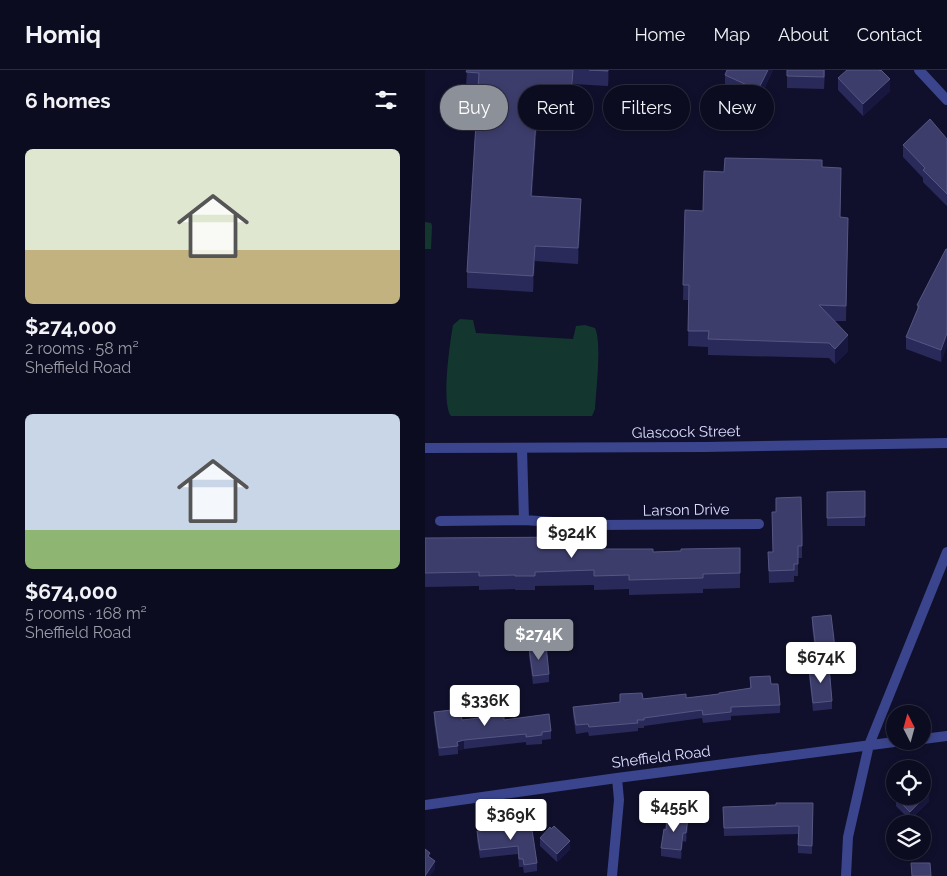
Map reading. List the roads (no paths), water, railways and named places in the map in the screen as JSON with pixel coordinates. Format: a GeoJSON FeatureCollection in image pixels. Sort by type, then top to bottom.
{"type":"FeatureCollection","features":[{"type":"Feature","properties":{"kind":"street"},"geometry":{"type":"LineString","coordinates":[[919,70],[947,100]]}},
{"type":"Feature","properties":{"kind":"street","name":"Glascock Street"},"geometry":{"type":"LineString","coordinates":[[425,448],[947,443]]}},
{"type":"Feature","properties":{"kind":"street"},"geometry":{"type":"LineString","coordinates":[[522,448],[524,520]]}},
{"type":"Feature","properties":{"kind":"street","name":"Larson Drive"},"geometry":{"type":"LineString","coordinates":[[441,520],[524,520],[596,525],[759,524]]}},
{"type":"Feature","properties":{"kind":"street"},"geometry":{"type":"LineString","coordinates":[[846,876],[848,837],[869,745],[947,552]]}},
{"type":"Feature","properties":{"kind":"street"},"geometry":{"type":"LineString","coordinates":[[931,738],[947,736]]}},
{"type":"Feature","properties":{"kind":"street","name":"Sheffield Road"},"geometry":{"type":"LineString","coordinates":[[425,805],[886,743]]}},
{"type":"Feature","properties":{"kind":"street"},"geometry":{"type":"LineString","coordinates":[[612,876],[619,800],[617,778]]}}]}
